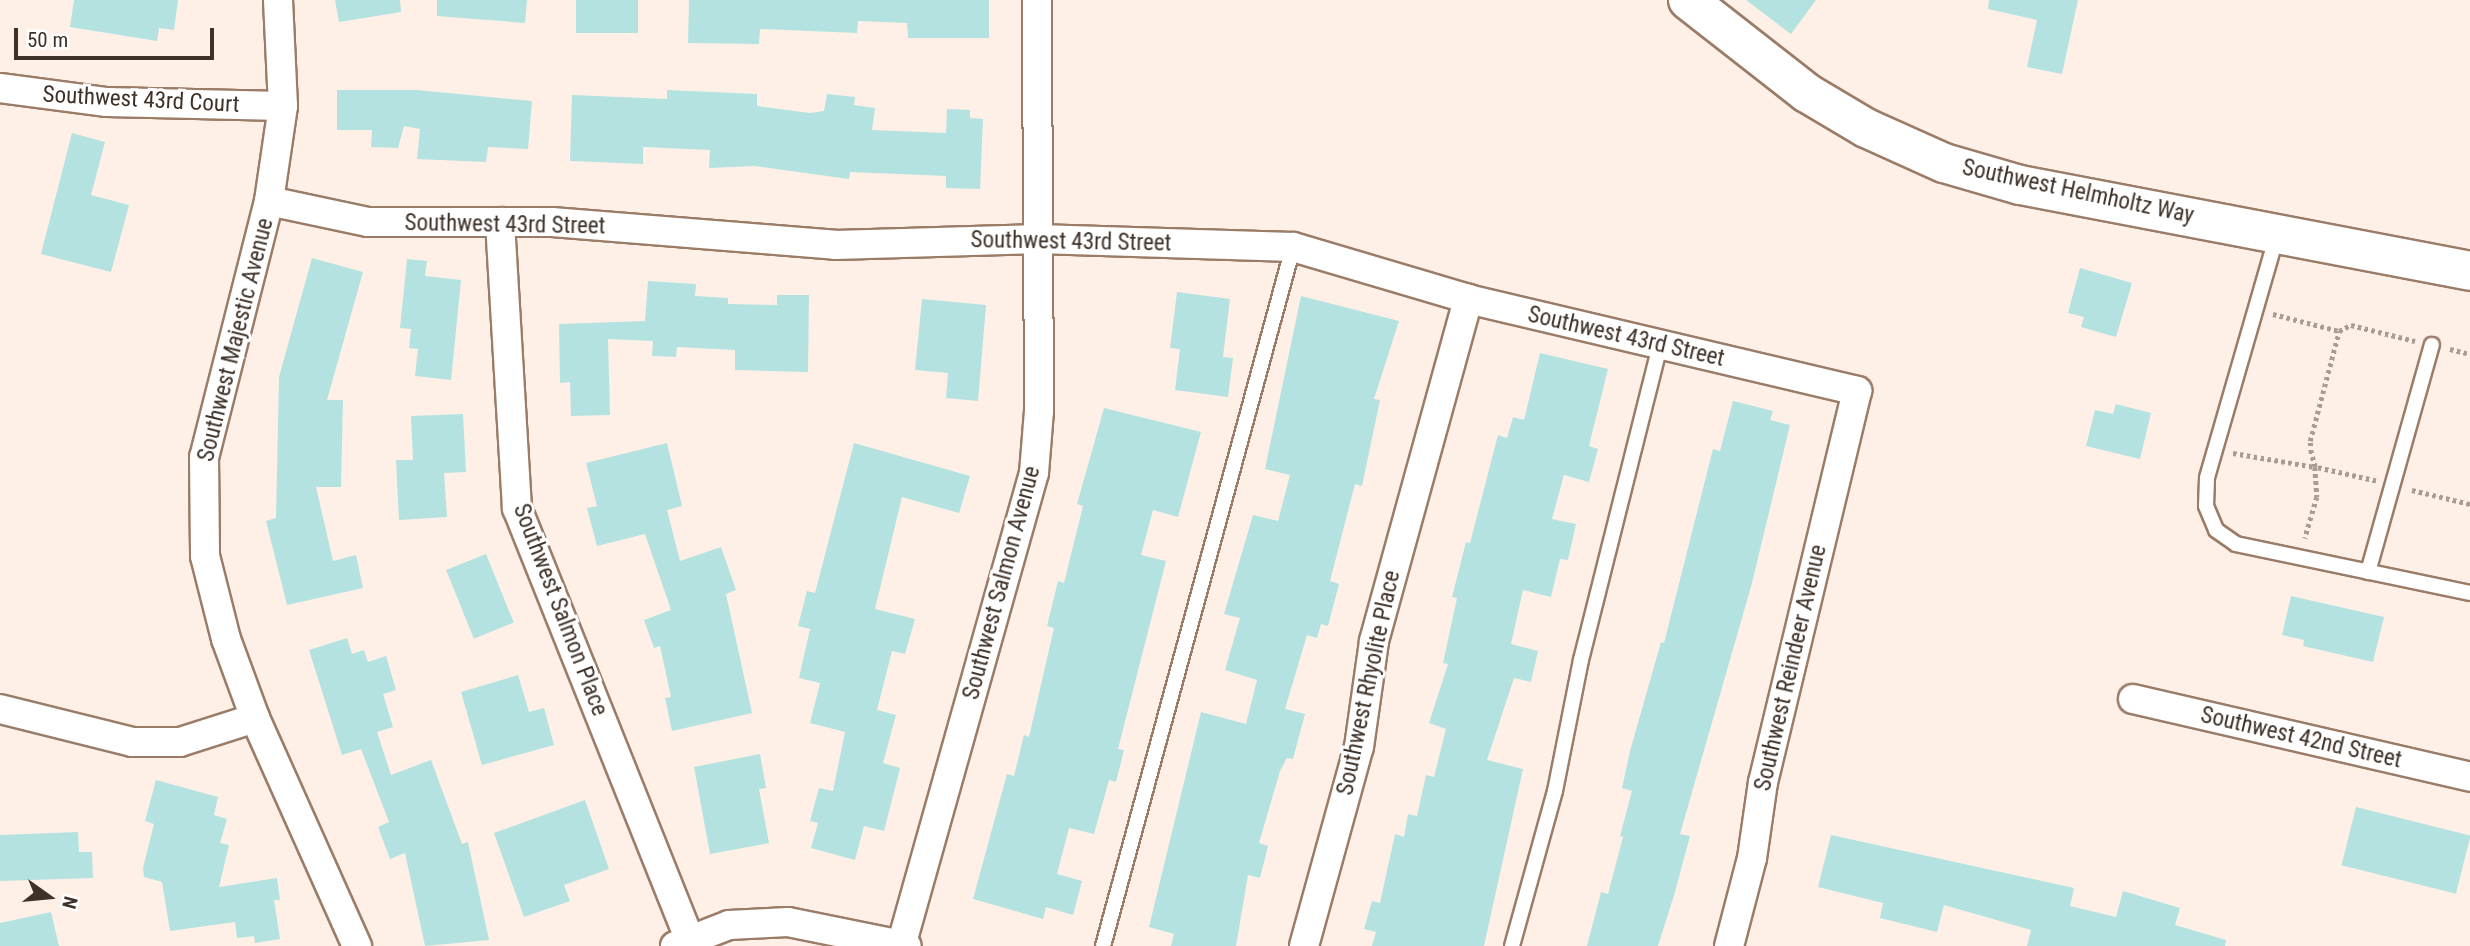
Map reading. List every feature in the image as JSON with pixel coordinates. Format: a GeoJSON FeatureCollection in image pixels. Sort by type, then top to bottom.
{"type":"FeatureCollection","features":[{"type":"Feature","properties":{"kind":"main road","name":"Southwest Helmholtz Way"},"geometry":{"type":"LineString","coordinates":[[1688,0],[1807,93],[1866,128],[1944,163],[2020,185],[2470,271]]}},
{"type":"Feature","properties":{"kind":"street","name":"Southwest Majestic Avenue"},"geometry":{"type":"LineString","coordinates":[[278,0],[284,106],[269,201],[204,457],[205,556],[226,639],[255,718],[357,946]]}},
{"type":"Feature","properties":{"kind":"street","name":"Southwest Salmon Avenue"},"geometry":{"type":"LineString","coordinates":[[903,946],[1034,473],[1039,411],[1037,0]]}},
{"type":"Feature","properties":{"kind":"street","name":"Southwest 43rd Court"},"geometry":{"type":"LineString","coordinates":[[0,88],[107,102],[284,106]]}},
{"type":"Feature","properties":{"kind":"street","name":"Southwest 43rd Street"},"geometry":{"type":"LineString","coordinates":[[269,201],[368,222],[552,222],[835,245],[1040,239],[1293,247],[1468,299],[1857,391]]}},
{"type":"Feature","properties":{"kind":"street","name":"Southwest Salmon Place"},"geometry":{"type":"LineString","coordinates":[[500,222],[517,508],[683,943]]}},
{"type":"Feature","properties":{"kind":"street","name":"Southwest Rhyolite Place"},"geometry":{"type":"LineString","coordinates":[[1304,946],[1359,747],[1374,640],[1468,299]]}},
{"type":"Feature","properties":{"kind":"street","name":"Southwest Reindeer Avenue"},"geometry":{"type":"LineString","coordinates":[[1729,946],[1752,858],[1763,782],[1857,391]]}},
{"type":"Feature","properties":{"kind":"street","name":"Southwest 42nd Street"},"geometry":{"type":"LineString","coordinates":[[2133,699],[2470,777]]}},
{"type":"Feature","properties":{"kind":"street"},"geometry":{"type":"LineString","coordinates":[[0,709],[132,742],[180,742],[255,718]]}},
{"type":"Feature","properties":{"kind":"street"},"geometry":{"type":"LineString","coordinates":[[683,943],[729,925],[788,922],[903,946]]}},
{"type":"Feature","properties":{"kind":"lane"},"geometry":{"type":"LineString","coordinates":[[2277,234],[2215,450],[2206,506],[2216,530],[2236,544],[2470,593]]}},
{"type":"Feature","properties":{"kind":"lane"},"geometry":{"type":"LineString","coordinates":[[1103,946],[1293,247]]}},
{"type":"Feature","properties":{"kind":"lane"},"geometry":{"type":"LineString","coordinates":[[1512,946],[1555,791],[1581,660],[1660,345]]}},
{"type":"Feature","properties":{"kind":"lane"},"geometry":{"type":"LineString","coordinates":[[2368,572],[2432,345]]}},
{"type":"Feature","properties":{"kind":"path"},"geometry":{"type":"LineString","coordinates":[[2256,310],[2339,331],[2351,325],[2470,354]]}},
{"type":"Feature","properties":{"kind":"path"},"geometry":{"type":"LineString","coordinates":[[2300,557],[2317,497],[2310,441],[2339,331]]}},
{"type":"Feature","properties":{"kind":"path"},"geometry":{"type":"LineString","coordinates":[[2215,450],[2315,467],[2470,504]]}},
{"type":"Feature","properties":{"kind":"building"},"geometry":{"type":"Polygon","coordinates":[[[74,0],[178,0],[174,30],[159,28],[157,41],[70,27],[74,0]]]}},
{"type":"Feature","properties":{"kind":"building"},"geometry":{"type":"Polygon","coordinates":[[[335,0],[400,0],[401,12],[339,22],[335,0]]]}},
{"type":"Feature","properties":{"kind":"building"},"geometry":{"type":"Polygon","coordinates":[[[437,0],[527,0],[525,23],[437,16],[437,0]]]}},
{"type":"Feature","properties":{"kind":"building"},"geometry":{"type":"Polygon","coordinates":[[[576,0],[638,0],[638,33],[576,33],[576,0]]]}},
{"type":"Feature","properties":{"kind":"building"},"geometry":{"type":"Polygon","coordinates":[[[689,0],[989,0],[989,38],[908,38],[907,23],[858,21],[857,33],[760,29],[759,44],[688,43],[689,0]]]}},
{"type":"Feature","properties":{"kind":"building"},"geometry":{"type":"Polygon","coordinates":[[[1746,0],[1816,0],[1791,34],[1746,0]]]}},
{"type":"Feature","properties":{"kind":"building"},"geometry":{"type":"Polygon","coordinates":[[[1989,0],[2078,0],[2062,74],[2027,67],[2037,20],[1988,9],[1989,0]]]}},
{"type":"Feature","properties":{"kind":"building"},"geometry":{"type":"Polygon","coordinates":[[[337,90],[417,90],[532,101],[528,149],[488,147],[486,162],[417,159],[420,129],[404,126],[398,148],[371,147],[372,130],[337,130],[337,90]]]}},
{"type":"Feature","properties":{"kind":"building"},"geometry":{"type":"Polygon","coordinates":[[[667,90],[757,94],[757,106],[810,113],[824,111],[827,94],[855,97],[854,105],[875,108],[872,130],[946,133],[947,109],[970,110],[970,118],[983,119],[980,189],[946,188],[946,176],[850,172],[849,179],[754,166],[709,168],[710,150],[643,147],[643,164],[570,161],[572,95],[667,99],[667,90]]]}},
{"type":"Feature","properties":{"kind":"building"},"geometry":{"type":"Polygon","coordinates":[[[72,133],[105,142],[91,195],[129,205],[111,272],[41,254],[72,133]]]}},
{"type":"Feature","properties":{"kind":"building"},"geometry":{"type":"Polygon","coordinates":[[[312,258],[363,272],[327,400],[343,400],[341,487],[316,487],[333,561],[356,555],[363,588],[287,605],[266,521],[276,518],[279,377],[312,258]]]}},
{"type":"Feature","properties":{"kind":"building"},"geometry":{"type":"Polygon","coordinates":[[[407,259],[427,261],[425,276],[461,280],[451,380],[415,376],[418,349],[409,348],[411,329],[400,328],[407,259]]]}},
{"type":"Feature","properties":{"kind":"building"},"geometry":{"type":"Polygon","coordinates":[[[2080,268],[2132,283],[2116,337],[2081,327],[2084,317],[2068,313],[2080,268]]]}},
{"type":"Feature","properties":{"kind":"building"},"geometry":{"type":"Polygon","coordinates":[[[648,281],[696,284],[695,296],[728,298],[728,304],[777,305],[777,295],[809,295],[808,372],[735,370],[735,350],[677,347],[676,357],[652,356],[653,341],[608,339],[610,415],[571,416],[570,382],[560,383],[559,324],[645,321],[648,281]]]}},
{"type":"Feature","properties":{"kind":"building"},"geometry":{"type":"Polygon","coordinates":[[[1177,292],[1230,299],[1223,357],[1233,358],[1228,397],[1175,390],[1180,349],[1170,348],[1177,292]]]}},
{"type":"Feature","properties":{"kind":"building"},"geometry":{"type":"Polygon","coordinates":[[[1301,296],[1399,321],[1374,399],[1380,400],[1362,486],[1355,484],[1330,581],[1339,584],[1328,626],[1321,624],[1317,638],[1307,635],[1285,709],[1305,714],[1293,759],[1287,758],[1280,771],[1259,843],[1268,846],[1260,878],[1248,875],[1236,946],[1171,946],[1174,934],[1149,927],[1201,712],[1246,724],[1257,680],[1225,670],[1240,618],[1224,614],[1253,515],[1278,521],[1290,475],[1265,469],[1301,296]]]}},
{"type":"Feature","properties":{"kind":"building"},"geometry":{"type":"Polygon","coordinates":[[[922,299],[986,305],[978,401],[946,398],[948,373],[915,370],[922,299]]]}},
{"type":"Feature","properties":{"kind":"building"},"geometry":{"type":"Polygon","coordinates":[[[1540,353],[1608,369],[1589,446],[1598,449],[1589,482],[1564,475],[1552,519],[1576,524],[1568,560],[1560,559],[1551,597],[1523,590],[1511,644],[1538,651],[1531,682],[1514,678],[1487,760],[1523,769],[1484,946],[1372,946],[1376,932],[1364,929],[1372,901],[1380,903],[1395,834],[1404,837],[1408,814],[1417,816],[1426,775],[1434,777],[1446,729],[1429,723],[1448,664],[1443,663],[1457,598],[1452,597],[1466,542],[1470,543],[1498,435],[1507,438],[1513,417],[1524,420],[1540,353]]]}},
{"type":"Feature","properties":{"kind":"building"},"geometry":{"type":"Polygon","coordinates":[[[1733,401],[1773,411],[1770,420],[1790,425],[1752,583],[1680,834],[1690,836],[1675,892],[1658,946],[1587,946],[1601,892],[1608,894],[1623,837],[1620,836],[1632,791],[1622,788],[1630,751],[1661,642],[1664,643],[1713,449],[1720,451],[1733,401]]]}},
{"type":"Feature","properties":{"kind":"building"},"geometry":{"type":"Polygon","coordinates":[[[2116,404],[2151,413],[2140,459],[2086,446],[2095,410],[2113,414],[2116,404]]]}},
{"type":"Feature","properties":{"kind":"building"},"geometry":{"type":"Polygon","coordinates":[[[1104,408],[1201,432],[1178,517],[1153,510],[1141,555],[1166,561],[1118,749],[1124,750],[1116,782],[1109,780],[1094,834],[1069,828],[1057,874],[1082,881],[1073,915],[1046,907],[1043,919],[973,899],[1007,774],[1014,776],[1024,735],[1029,737],[1054,628],[1047,626],[1058,581],[1064,583],[1083,506],[1077,504],[1104,408]]]}},
{"type":"Feature","properties":{"kind":"building"},"geometry":{"type":"Polygon","coordinates":[[[463,414],[466,472],[444,473],[447,517],[399,520],[396,460],[413,460],[411,416],[463,414]]]}},
{"type":"Feature","properties":{"kind":"building"},"geometry":{"type":"Polygon","coordinates":[[[667,443],[682,506],[667,510],[680,561],[721,547],[736,590],[726,594],[752,713],[672,731],[665,698],[671,697],[660,646],[654,648],[644,620],[671,610],[645,534],[597,546],[587,508],[597,506],[586,463],[667,443]]]}},
{"type":"Feature","properties":{"kind":"building"},"geometry":{"type":"Polygon","coordinates":[[[854,443],[970,476],[959,513],[902,497],[875,609],[915,619],[905,654],[892,651],[877,710],[896,715],[883,763],[900,768],[884,831],[864,826],[855,860],[811,848],[818,823],[810,821],[819,788],[833,791],[845,732],[810,723],[820,683],[799,678],[810,629],[798,626],[807,591],[815,593],[854,443]]]}},
{"type":"Feature","properties":{"kind":"building"},"geometry":{"type":"Polygon","coordinates":[[[486,554],[514,623],[474,639],[446,570],[486,554]]]}},
{"type":"Feature","properties":{"kind":"building"},"geometry":{"type":"Polygon","coordinates":[[[2291,596],[2384,617],[2373,662],[2303,646],[2304,640],[2282,635],[2291,596]]]}},
{"type":"Feature","properties":{"kind":"building"},"geometry":{"type":"Polygon","coordinates":[[[347,638],[352,654],[364,650],[368,662],[386,656],[396,690],[383,694],[393,727],[377,732],[391,775],[431,760],[462,844],[468,842],[489,940],[425,946],[405,853],[390,859],[378,827],[389,822],[361,749],[342,755],[309,650],[347,638]]]}},
{"type":"Feature","properties":{"kind":"building"},"geometry":{"type":"Polygon","coordinates":[[[518,675],[529,712],[544,708],[554,745],[482,765],[461,692],[518,675]]]}},
{"type":"Feature","properties":{"kind":"building"},"geometry":{"type":"Polygon","coordinates":[[[760,754],[766,788],[759,789],[769,843],[710,854],[694,767],[760,754]]]}},
{"type":"Feature","properties":{"kind":"building"},"geometry":{"type":"Polygon","coordinates":[[[156,780],[218,797],[214,815],[227,819],[220,843],[229,845],[219,887],[277,878],[280,900],[274,900],[280,939],[255,943],[254,936],[237,938],[235,922],[170,931],[162,882],[144,877],[143,868],[154,824],[145,821],[156,780]]]}},
{"type":"Feature","properties":{"kind":"building"},"geometry":{"type":"Polygon","coordinates":[[[585,800],[609,869],[564,885],[570,901],[524,917],[494,833],[585,800]]]}},
{"type":"Feature","properties":{"kind":"building"},"geometry":{"type":"Polygon","coordinates":[[[2356,807],[2470,835],[2456,894],[2341,865],[2356,807]]]}},
{"type":"Feature","properties":{"kind":"building"},"geometry":{"type":"Polygon","coordinates":[[[78,832],[79,852],[92,852],[93,878],[0,881],[0,835],[78,832]]]}},
{"type":"Feature","properties":{"kind":"building"},"geometry":{"type":"Polygon","coordinates":[[[1831,835],[2074,888],[2070,906],[2116,917],[2123,891],[2180,908],[2175,925],[2226,940],[2225,946],[2027,946],[2031,930],[1944,905],[1937,932],[1880,918],[1883,903],[1818,887],[1831,835]]]}},
{"type":"Feature","properties":{"kind":"building"},"geometry":{"type":"Polygon","coordinates":[[[51,912],[59,946],[0,946],[0,923],[51,912]]]}}]}
